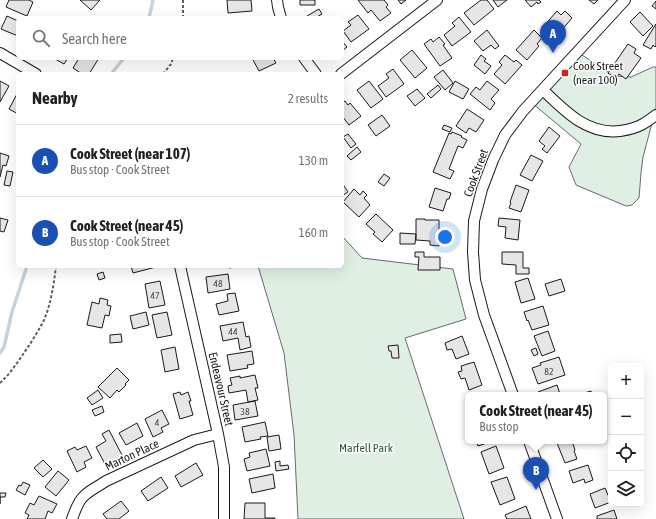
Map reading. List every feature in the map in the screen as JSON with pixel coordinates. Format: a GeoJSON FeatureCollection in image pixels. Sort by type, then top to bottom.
{"type":"FeatureCollection","features":[{"type":"Feature","properties":{"kind":"street"},"geometry":{"type":"LineString","coordinates":[[277,0],[280,16]]}},
{"type":"Feature","properties":{"kind":"street"},"geometry":{"type":"LineString","coordinates":[[344,72],[437,0]]}},
{"type":"Feature","properties":{"kind":"street","name":"Cook Street"},"geometry":{"type":"LineString","coordinates":[[512,392],[484,315],[475,280],[472,252],[474,221],[482,189],[493,160],[506,135],[523,111],[625,0]]}},
{"type":"Feature","properties":{"kind":"street"},"geometry":{"type":"LineString","coordinates":[[0,53],[33,72]]}},
{"type":"Feature","properties":{"kind":"street"},"geometry":{"type":"LineString","coordinates":[[306,60],[314,72]]}},
{"type":"Feature","properties":{"kind":"street"},"geometry":{"type":"LineString","coordinates":[[543,90],[574,118],[591,128],[612,132],[628,130],[642,124],[656,115]]}},
{"type":"Feature","properties":{"kind":"street","name":"Endeavour Street"},"geometry":{"type":"LineString","coordinates":[[180,268],[224,467],[224,519]]}},
{"type":"Feature","properties":{"kind":"street","name":"Marton Place"},"geometry":{"type":"LineString","coordinates":[[72,519],[83,496],[93,489],[194,440],[218,434]]}},
{"type":"Feature","properties":{"kind":"street"},"geometry":{"type":"LineString","coordinates":[[530,444],[557,519]]}},
{"type":"Feature","properties":{"kind":"path"},"geometry":{"type":"LineString","coordinates":[[183,0],[183,16]]}},
{"type":"Feature","properties":{"kind":"path"},"geometry":{"type":"LineString","coordinates":[[165,72],[172,60]]}},
{"type":"Feature","properties":{"kind":"path"},"geometry":{"type":"LineString","coordinates":[[0,383],[22,357],[39,330],[54,286],[56,268]]}},
{"type":"Feature","properties":{"kind":"green space"},"geometry":{"type":"Polygon","coordinates":[[[576,51],[614,76],[631,77],[656,67],[656,108],[643,157],[639,198],[632,205],[626,206],[576,185],[569,167],[581,144],[532,103],[576,51]]]}},
{"type":"Feature","properties":{"kind":"green space","name":"Marfell Park"},"geometry":{"type":"Polygon","coordinates":[[[344,238],[362,258],[453,269],[466,319],[405,338],[464,519],[298,519],[294,435],[284,353],[259,268],[344,268],[344,238]]]}},
{"type":"Feature","properties":{"kind":"building"},"geometry":{"type":"Polygon","coordinates":[[[9,0],[29,0],[33,2],[27,16],[6,7],[9,0]]]}},
{"type":"Feature","properties":{"kind":"building"},"geometry":{"type":"Polygon","coordinates":[[[80,0],[100,0],[91,10],[80,0]]]}},
{"type":"Feature","properties":{"kind":"building"},"geometry":{"type":"Polygon","coordinates":[[[227,0],[251,0],[252,11],[228,13],[227,0]]]}},
{"type":"Feature","properties":{"kind":"building"},"geometry":{"type":"Polygon","coordinates":[[[300,0],[315,0],[315,5],[300,5],[300,0]]]}},
{"type":"Feature","properties":{"kind":"building"},"geometry":{"type":"Polygon","coordinates":[[[358,0],[384,0],[388,5],[386,7],[391,13],[380,21],[371,10],[368,13],[358,0]]]}},
{"type":"Feature","properties":{"kind":"building"},"geometry":{"type":"Polygon","coordinates":[[[398,0],[406,0],[401,4],[398,0]]]}},
{"type":"Feature","properties":{"kind":"building"},"geometry":{"type":"Polygon","coordinates":[[[481,0],[487,0],[494,9],[474,25],[464,13],[481,0]]]}},
{"type":"Feature","properties":{"kind":"building"},"geometry":{"type":"Polygon","coordinates":[[[493,0],[507,0],[498,7],[493,0]]]}},
{"type":"Feature","properties":{"kind":"building"},"geometry":{"type":"Polygon","coordinates":[[[525,0],[539,0],[541,2],[538,4],[537,2],[531,7],[525,0]]]}},
{"type":"Feature","properties":{"kind":"building"},"geometry":{"type":"Polygon","coordinates":[[[589,0],[598,0],[594,4],[589,0]]]}},
{"type":"Feature","properties":{"kind":"building"},"geometry":{"type":"Polygon","coordinates":[[[656,1],[656,9],[652,6],[656,1]]]}},
{"type":"Feature","properties":{"kind":"building"},"geometry":{"type":"Polygon","coordinates":[[[319,9],[322,14],[318,16],[307,16],[319,9]]]}},
{"type":"Feature","properties":{"kind":"building"},"geometry":{"type":"Polygon","coordinates":[[[557,11],[561,15],[565,11],[572,18],[554,39],[542,28],[557,11]]]}},
{"type":"Feature","properties":{"kind":"building"},"geometry":{"type":"Polygon","coordinates":[[[640,12],[653,26],[643,36],[630,22],[640,12]]]}},
{"type":"Feature","properties":{"kind":"building"},"geometry":{"type":"Polygon","coordinates":[[[358,15],[369,29],[351,42],[344,32],[344,30],[351,25],[348,22],[358,15]]]}},
{"type":"Feature","properties":{"kind":"building"},"geometry":{"type":"Polygon","coordinates":[[[7,16],[16,20],[16,35],[1,29],[7,16]]]}},
{"type":"Feature","properties":{"kind":"building"},"geometry":{"type":"Polygon","coordinates":[[[459,17],[471,32],[452,46],[444,35],[455,26],[452,23],[459,17]]]}},
{"type":"Feature","properties":{"kind":"building"},"geometry":{"type":"Polygon","coordinates":[[[656,24],[656,46],[655,47],[653,45],[651,49],[643,45],[656,24]]]}},
{"type":"Feature","properties":{"kind":"building"},"geometry":{"type":"Polygon","coordinates":[[[487,30],[499,46],[495,49],[491,45],[483,51],[474,41],[487,30]]]}},
{"type":"Feature","properties":{"kind":"building"},"geometry":{"type":"Polygon","coordinates":[[[534,30],[542,38],[537,44],[539,46],[527,60],[516,50],[534,30]]]}},
{"type":"Feature","properties":{"kind":"building"},"geometry":{"type":"Polygon","coordinates":[[[439,37],[445,44],[443,45],[452,58],[440,66],[424,44],[431,39],[433,42],[439,37]]]}},
{"type":"Feature","properties":{"kind":"building"},"geometry":{"type":"Polygon","coordinates":[[[628,44],[636,49],[634,53],[641,58],[626,79],[619,74],[616,78],[608,73],[628,44]]]}},
{"type":"Feature","properties":{"kind":"building"},"geometry":{"type":"Polygon","coordinates":[[[412,50],[427,68],[415,78],[400,60],[412,50]]]}},
{"type":"Feature","properties":{"kind":"building"},"geometry":{"type":"Polygon","coordinates":[[[481,55],[486,59],[484,61],[491,66],[485,74],[474,65],[481,55]]]}},
{"type":"Feature","properties":{"kind":"building"},"geometry":{"type":"Polygon","coordinates":[[[505,55],[514,62],[516,60],[522,65],[505,84],[494,74],[502,65],[499,62],[505,55]]]}},
{"type":"Feature","properties":{"kind":"building"},"geometry":{"type":"Polygon","coordinates":[[[57,60],[67,60],[64,64],[57,60]]]}},
{"type":"Feature","properties":{"kind":"building"},"geometry":{"type":"Polygon","coordinates":[[[78,60],[98,60],[90,72],[79,72],[73,68],[78,60]]]}},
{"type":"Feature","properties":{"kind":"building"},"geometry":{"type":"Polygon","coordinates":[[[253,60],[274,60],[276,63],[259,71],[253,60]]]}},
{"type":"Feature","properties":{"kind":"building"},"geometry":{"type":"Polygon","coordinates":[[[393,69],[404,84],[386,97],[378,86],[389,78],[386,74],[393,69]]]}},
{"type":"Feature","properties":{"kind":"building"},"geometry":{"type":"Polygon","coordinates":[[[443,70],[453,83],[445,90],[434,77],[443,70]]]}},
{"type":"Feature","properties":{"kind":"building"},"geometry":{"type":"Polygon","coordinates":[[[0,81],[9,86],[0,102],[0,81]]]}},
{"type":"Feature","properties":{"kind":"building"},"geometry":{"type":"Polygon","coordinates":[[[369,81],[383,99],[371,108],[357,90],[369,81]]]}},
{"type":"Feature","properties":{"kind":"building"},"geometry":{"type":"Polygon","coordinates":[[[455,81],[469,89],[463,99],[449,92],[455,81]]]}},
{"type":"Feature","properties":{"kind":"building"},"geometry":{"type":"Polygon","coordinates":[[[487,81],[499,90],[491,99],[495,103],[490,110],[470,94],[476,87],[480,90],[487,81]]]}},
{"type":"Feature","properties":{"kind":"building"},"geometry":{"type":"Polygon","coordinates":[[[438,85],[441,89],[431,98],[427,94],[438,85]]]}},
{"type":"Feature","properties":{"kind":"building"},"geometry":{"type":"Polygon","coordinates":[[[417,89],[425,98],[415,106],[407,96],[417,89]]]}},
{"type":"Feature","properties":{"kind":"building"},"geometry":{"type":"Polygon","coordinates":[[[16,96],[16,113],[9,109],[16,96]]]}},
{"type":"Feature","properties":{"kind":"building"},"geometry":{"type":"Polygon","coordinates":[[[344,102],[348,105],[350,103],[361,116],[349,125],[344,119],[344,102]]]}},
{"type":"Feature","properties":{"kind":"building"},"geometry":{"type":"Polygon","coordinates":[[[467,109],[484,120],[476,132],[469,128],[466,133],[456,126],[467,109]]]}},
{"type":"Feature","properties":{"kind":"building"},"geometry":{"type":"Polygon","coordinates":[[[382,115],[390,126],[376,136],[368,125],[382,115]]]}},
{"type":"Feature","properties":{"kind":"building"},"geometry":{"type":"Polygon","coordinates":[[[444,125],[452,128],[450,132],[442,129],[444,125]]]}},
{"type":"Feature","properties":{"kind":"building"},"geometry":{"type":"Polygon","coordinates":[[[549,127],[560,136],[547,153],[542,149],[545,146],[539,141],[549,127]]]}},
{"type":"Feature","properties":{"kind":"building"},"geometry":{"type":"Polygon","coordinates":[[[452,132],[467,140],[463,148],[458,146],[449,169],[454,171],[450,179],[433,172],[449,133],[451,134],[452,132]]]}},
{"type":"Feature","properties":{"kind":"building"},"geometry":{"type":"Polygon","coordinates":[[[348,134],[356,144],[351,148],[344,136],[348,134]]]}},
{"type":"Feature","properties":{"kind":"building"},"geometry":{"type":"Polygon","coordinates":[[[357,147],[361,152],[351,160],[347,156],[357,147]]]}},
{"type":"Feature","properties":{"kind":"building"},"geometry":{"type":"Polygon","coordinates":[[[0,153],[9,156],[6,166],[3,165],[0,177],[0,153]]]}},
{"type":"Feature","properties":{"kind":"building"},"geometry":{"type":"Polygon","coordinates":[[[531,155],[543,161],[532,181],[520,175],[531,155]]]}},
{"type":"Feature","properties":{"kind":"building"},"geometry":{"type":"Polygon","coordinates":[[[7,171],[13,172],[10,186],[4,185],[7,171]]]}},
{"type":"Feature","properties":{"kind":"building"},"geometry":{"type":"Polygon","coordinates":[[[384,174],[390,178],[384,186],[378,182],[384,174]]]}},
{"type":"Feature","properties":{"kind":"building"},"geometry":{"type":"Polygon","coordinates":[[[516,185],[529,190],[521,212],[509,208],[516,185]]]}},
{"type":"Feature","properties":{"kind":"building"},"geometry":{"type":"Polygon","coordinates":[[[344,186],[348,192],[344,195],[344,186]]]}},
{"type":"Feature","properties":{"kind":"building"},"geometry":{"type":"Polygon","coordinates":[[[435,188],[451,193],[449,199],[447,199],[443,211],[429,207],[435,188]]]}},
{"type":"Feature","properties":{"kind":"building"},"geometry":{"type":"Polygon","coordinates":[[[354,189],[360,195],[363,191],[367,195],[364,198],[370,205],[359,217],[344,203],[344,201],[354,189]]]}},
{"type":"Feature","properties":{"kind":"building"},"geometry":{"type":"Polygon","coordinates":[[[376,214],[393,230],[382,242],[373,234],[375,232],[366,224],[376,214]]]}},
{"type":"Feature","properties":{"kind":"building"},"geometry":{"type":"Polygon","coordinates":[[[0,218],[8,220],[4,232],[0,231],[0,218]]]}},
{"type":"Feature","properties":{"kind":"building"},"geometry":{"type":"Polygon","coordinates":[[[499,218],[520,220],[518,240],[505,238],[506,227],[498,226],[499,218]]]}},
{"type":"Feature","properties":{"kind":"building"},"geometry":{"type":"Polygon","coordinates":[[[416,219],[439,220],[439,233],[444,233],[444,241],[439,241],[439,246],[430,245],[430,241],[416,240],[416,219]]]}},
{"type":"Feature","properties":{"kind":"building"},"geometry":{"type":"Polygon","coordinates":[[[400,233],[416,234],[415,244],[400,244],[400,233]]]}},
{"type":"Feature","properties":{"kind":"building"},"geometry":{"type":"Polygon","coordinates":[[[415,252],[424,252],[424,257],[440,257],[440,270],[418,270],[419,257],[415,257],[415,252]]]}},
{"type":"Feature","properties":{"kind":"building"},"geometry":{"type":"Polygon","coordinates":[[[502,252],[523,252],[523,268],[529,268],[529,274],[516,274],[516,265],[502,264],[502,252]]]}},
{"type":"Feature","properties":{"kind":"building"},"geometry":{"type":"Polygon","coordinates":[[[132,268],[152,268],[133,273],[132,268]]]}},
{"type":"Feature","properties":{"kind":"building"},"geometry":{"type":"Polygon","coordinates":[[[103,272],[105,278],[99,280],[97,274],[103,272]]]}},
{"type":"Feature","properties":{"kind":"building"},"geometry":{"type":"Polygon","coordinates":[[[228,274],[230,289],[208,293],[206,277],[228,274]]]}},
{"type":"Feature","properties":{"kind":"building"},"geometry":{"type":"Polygon","coordinates":[[[528,278],[535,299],[521,303],[515,282],[528,278]]]}},
{"type":"Feature","properties":{"kind":"building"},"geometry":{"type":"Polygon","coordinates":[[[561,279],[565,291],[549,296],[545,284],[561,279]]]}},
{"type":"Feature","properties":{"kind":"building"},"geometry":{"type":"Polygon","coordinates":[[[160,281],[165,305],[149,308],[145,284],[160,281]]]}},
{"type":"Feature","properties":{"kind":"building"},"geometry":{"type":"Polygon","coordinates":[[[235,293],[239,311],[219,315],[216,304],[228,301],[227,294],[235,293]]]}},
{"type":"Feature","properties":{"kind":"building"},"geometry":{"type":"Polygon","coordinates":[[[100,298],[108,300],[107,305],[111,306],[109,316],[105,315],[102,328],[87,325],[92,302],[99,304],[100,298]]]}},
{"type":"Feature","properties":{"kind":"building"},"geometry":{"type":"Polygon","coordinates":[[[543,306],[549,325],[532,330],[524,312],[543,306]]]}},
{"type":"Feature","properties":{"kind":"building"},"geometry":{"type":"Polygon","coordinates":[[[146,312],[149,325],[133,329],[130,316],[146,312]]]}},
{"type":"Feature","properties":{"kind":"building"},"geometry":{"type":"Polygon","coordinates":[[[167,312],[172,335],[157,338],[152,315],[167,312]]]}},
{"type":"Feature","properties":{"kind":"building"},"geometry":{"type":"Polygon","coordinates":[[[243,322],[246,337],[249,336],[251,347],[240,350],[238,338],[223,341],[220,326],[243,322]]]}},
{"type":"Feature","properties":{"kind":"building"},"geometry":{"type":"Polygon","coordinates":[[[548,331],[555,351],[542,356],[534,336],[548,331]]]}},
{"type":"Feature","properties":{"kind":"building"},"geometry":{"type":"Polygon","coordinates":[[[121,334],[122,342],[110,343],[110,335],[121,334]]]}},
{"type":"Feature","properties":{"kind":"building"},"geometry":{"type":"Polygon","coordinates":[[[462,336],[469,354],[456,359],[452,349],[447,350],[445,343],[462,336]]]}},
{"type":"Feature","properties":{"kind":"building"},"geometry":{"type":"Polygon","coordinates":[[[398,345],[399,358],[392,358],[391,351],[389,351],[388,346],[398,345]]]}},
{"type":"Feature","properties":{"kind":"building"},"geometry":{"type":"Polygon","coordinates":[[[175,347],[179,369],[165,372],[161,350],[175,347]]]}},
{"type":"Feature","properties":{"kind":"building"},"geometry":{"type":"Polygon","coordinates":[[[536,348],[538,354],[534,356],[531,350],[536,348]]]}},
{"type":"Feature","properties":{"kind":"building"},"geometry":{"type":"Polygon","coordinates":[[[252,351],[254,364],[247,365],[248,368],[230,371],[227,355],[252,351]]]}},
{"type":"Feature","properties":{"kind":"building"},"geometry":{"type":"Polygon","coordinates":[[[559,357],[565,375],[538,384],[532,368],[541,365],[540,363],[559,357]]]}},
{"type":"Feature","properties":{"kind":"building"},"geometry":{"type":"Polygon","coordinates":[[[474,362],[482,385],[469,390],[465,378],[461,379],[458,372],[462,371],[461,366],[474,362]]]}},
{"type":"Feature","properties":{"kind":"building"},"geometry":{"type":"Polygon","coordinates":[[[117,368],[129,380],[119,392],[117,390],[110,398],[98,387],[117,368]]]}},
{"type":"Feature","properties":{"kind":"building"},"geometry":{"type":"Polygon","coordinates":[[[255,375],[258,388],[255,388],[258,400],[248,402],[246,390],[229,393],[228,386],[232,385],[230,378],[255,375]]]}},
{"type":"Feature","properties":{"kind":"building"},"geometry":{"type":"Polygon","coordinates":[[[557,385],[559,392],[538,392],[557,385]]]}},
{"type":"Feature","properties":{"kind":"building"},"geometry":{"type":"Polygon","coordinates":[[[98,390],[103,398],[92,405],[87,398],[98,390]]]}},
{"type":"Feature","properties":{"kind":"building"},"geometry":{"type":"Polygon","coordinates":[[[180,392],[181,395],[188,392],[193,415],[180,419],[173,394],[180,392]]]}},
{"type":"Feature","properties":{"kind":"building"},"geometry":{"type":"Polygon","coordinates":[[[255,401],[258,416],[235,420],[233,405],[255,401]]]}},
{"type":"Feature","properties":{"kind":"building"},"geometry":{"type":"Polygon","coordinates":[[[102,406],[104,412],[95,416],[92,410],[102,406]]]}},
{"type":"Feature","properties":{"kind":"building"},"geometry":{"type":"Polygon","coordinates":[[[162,410],[169,424],[161,428],[163,432],[153,437],[145,419],[162,410]]]}},
{"type":"Feature","properties":{"kind":"building"},"geometry":{"type":"Polygon","coordinates":[[[265,422],[268,436],[245,442],[242,427],[265,422]]]}},
{"type":"Feature","properties":{"kind":"building"},"geometry":{"type":"Polygon","coordinates":[[[137,423],[143,436],[126,445],[119,433],[137,423]]]}},
{"type":"Feature","properties":{"kind":"building"},"geometry":{"type":"Polygon","coordinates":[[[109,430],[123,457],[106,466],[96,447],[106,441],[102,434],[109,430]]]}},
{"type":"Feature","properties":{"kind":"building"},"geometry":{"type":"Polygon","coordinates":[[[279,435],[281,449],[269,451],[267,437],[279,435]]]}},
{"type":"Feature","properties":{"kind":"building"},"geometry":{"type":"Polygon","coordinates":[[[557,444],[573,444],[577,459],[565,463],[557,444]]]}},
{"type":"Feature","properties":{"kind":"building"},"geometry":{"type":"Polygon","coordinates":[[[86,446],[92,458],[84,462],[86,467],[77,472],[67,451],[75,447],[77,450],[86,446]]]}},
{"type":"Feature","properties":{"kind":"building"},"geometry":{"type":"Polygon","coordinates":[[[496,446],[504,468],[489,474],[481,452],[496,446]]]}},
{"type":"Feature","properties":{"kind":"building"},"geometry":{"type":"Polygon","coordinates":[[[266,449],[270,466],[247,471],[244,459],[250,457],[249,453],[266,449]]]}},
{"type":"Feature","properties":{"kind":"building"},"geometry":{"type":"Polygon","coordinates":[[[43,460],[52,469],[43,477],[34,468],[43,460]]]}},
{"type":"Feature","properties":{"kind":"building"},"geometry":{"type":"Polygon","coordinates":[[[280,461],[280,466],[288,465],[289,469],[276,471],[275,462],[280,461]]]}},
{"type":"Feature","properties":{"kind":"building"},"geometry":{"type":"Polygon","coordinates":[[[196,463],[203,475],[181,487],[175,476],[196,463]]]}},
{"type":"Feature","properties":{"kind":"building"},"geometry":{"type":"Polygon","coordinates":[[[588,465],[593,480],[585,483],[584,479],[573,483],[569,471],[588,465]]]}},
{"type":"Feature","properties":{"kind":"building"},"geometry":{"type":"Polygon","coordinates":[[[58,471],[69,480],[56,496],[45,487],[58,471]]]}},
{"type":"Feature","properties":{"kind":"building"},"geometry":{"type":"Polygon","coordinates":[[[273,474],[275,488],[252,493],[249,479],[273,474]]]}},
{"type":"Feature","properties":{"kind":"building"},"geometry":{"type":"Polygon","coordinates":[[[161,477],[168,488],[148,501],[141,491],[161,477]]]}},
{"type":"Feature","properties":{"kind":"building"},"geometry":{"type":"Polygon","coordinates":[[[507,477],[515,499],[500,505],[491,482],[507,477]]]}},
{"type":"Feature","properties":{"kind":"building"},"geometry":{"type":"Polygon","coordinates":[[[23,482],[30,485],[25,495],[16,490],[23,482]]]}},
{"type":"Feature","properties":{"kind":"building"},"geometry":{"type":"Polygon","coordinates":[[[605,488],[608,495],[608,503],[595,508],[590,494],[605,488]]]}},
{"type":"Feature","properties":{"kind":"building"},"geometry":{"type":"Polygon","coordinates":[[[0,493],[6,493],[5,497],[0,497],[0,493]]]}},
{"type":"Feature","properties":{"kind":"building"},"geometry":{"type":"Polygon","coordinates":[[[39,496],[57,504],[52,513],[48,511],[45,519],[27,519],[29,515],[25,513],[30,503],[34,505],[39,496]]]}},
{"type":"Feature","properties":{"kind":"building"},"geometry":{"type":"Polygon","coordinates":[[[121,501],[129,511],[119,519],[107,519],[103,514],[121,501]]]}},
{"type":"Feature","properties":{"kind":"building"},"geometry":{"type":"Polygon","coordinates":[[[245,503],[265,503],[265,518],[275,519],[244,519],[245,503]]]}},
{"type":"Feature","properties":{"kind":"building"},"geometry":{"type":"Polygon","coordinates":[[[526,506],[531,519],[507,519],[505,515],[526,506]]]}},
{"type":"Feature","properties":{"kind":"building"},"geometry":{"type":"Polygon","coordinates":[[[614,510],[617,519],[597,519],[597,516],[614,510]]]}},
{"type":"Feature","properties":{"kind":"waterway"},"geometry":{"type":"LineString","coordinates":[[149,16],[153,0]]}},
{"type":"Feature","properties":{"kind":"waterway"},"geometry":{"type":"LineString","coordinates":[[113,72],[122,60]]}},
{"type":"Feature","properties":{"kind":"waterway"},"geometry":{"type":"LineString","coordinates":[[0,353],[4,347],[12,312],[26,268]]}},
{"type":"Feature","properties":{"kind":"place","name":"Cook Street (near 107)"},"geometry":{"type":"Point","coordinates":[553,53]}},
{"type":"Feature","properties":{"kind":"place","name":"Cook Street (near 100)"},"geometry":{"type":"Point","coordinates":[565,73]}},
{"type":"Feature","properties":{"kind":"place","name":"Cook Street (near 45)"},"geometry":{"type":"Point","coordinates":[536,490]}}]}
